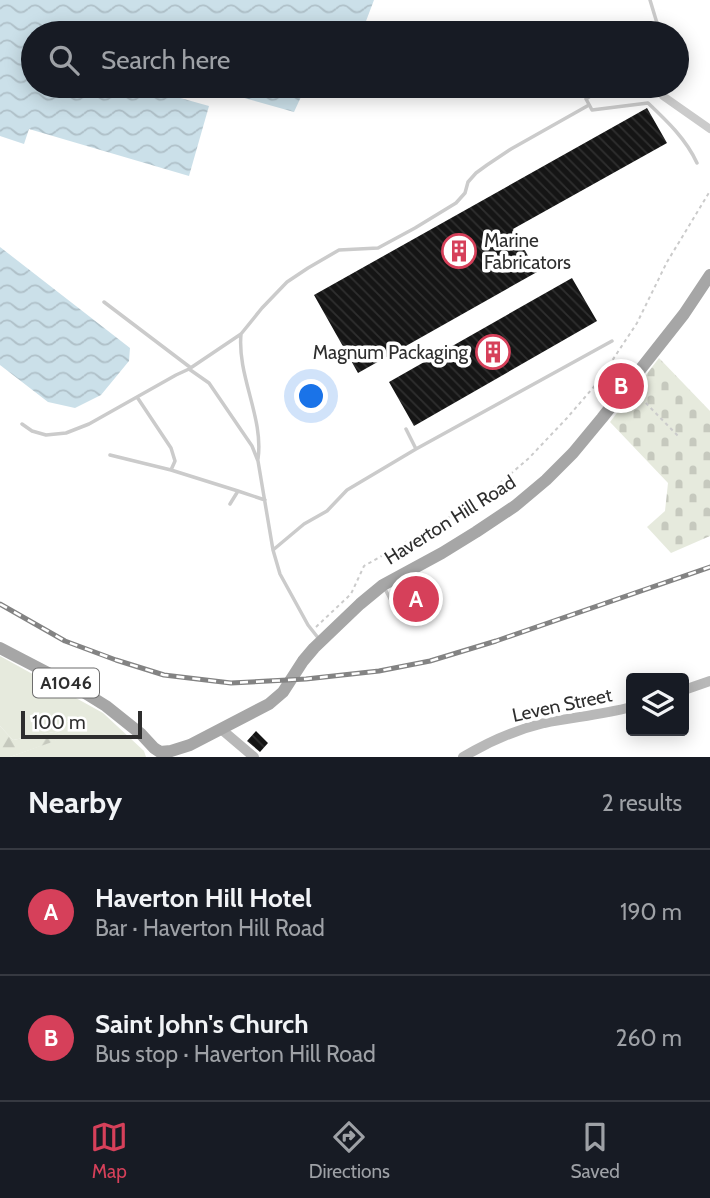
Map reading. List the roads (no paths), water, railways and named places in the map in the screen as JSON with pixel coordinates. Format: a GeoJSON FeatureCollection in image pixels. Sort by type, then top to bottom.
{"type":"FeatureCollection","features":[{"type":"Feature","properties":{"kind":"main road","name":"Haverton Hill Road"},"geometry":{"type":"LineString","coordinates":[[221,729],[269,704],[283,692],[303,661],[360,604],[383,586],[476,532],[515,506],[546,480],[573,453],[628,385],[684,314],[710,275]]}},
{"type":"Feature","properties":{"kind":"main road","name":"A1046"},"geometry":{"type":"LineString","coordinates":[[0,648],[106,706],[141,734],[157,755],[190,745],[221,729]]}},
{"type":"Feature","properties":{"kind":"main road"},"geometry":{"type":"LineString","coordinates":[[689,688],[710,681]]}},
{"type":"Feature","properties":{"kind":"main road","name":"Leven Street"},"geometry":{"type":"LineString","coordinates":[[463,757],[486,743],[545,723],[626,709]]}},
{"type":"Feature","properties":{"kind":"main road"},"geometry":{"type":"LineString","coordinates":[[221,729],[254,757]]}},
{"type":"Feature","properties":{"kind":"street"},"geometry":{"type":"LineString","coordinates":[[666,98],[710,129]]}},
{"type":"Feature","properties":{"kind":"lane"},"geometry":{"type":"LineString","coordinates":[[650,0],[656,21]]}},
{"type":"Feature","properties":{"kind":"lane"},"geometry":{"type":"LineString","coordinates":[[587,98],[592,110],[648,103],[670,124],[692,152],[697,163]]}},
{"type":"Feature","properties":{"kind":"lane"},"geometry":{"type":"LineString","coordinates":[[22,424],[32,431],[46,435],[66,433],[89,424],[190,368],[241,334],[262,307],[287,282],[308,268],[339,250],[378,248],[425,222],[456,203],[465,193],[468,182],[487,165],[589,105]]}},
{"type":"Feature","properties":{"kind":"lane"},"geometry":{"type":"LineString","coordinates":[[104,302],[209,383],[252,446],[258,461],[279,574],[321,642]]}},
{"type":"Feature","properties":{"kind":"lane"},"geometry":{"type":"LineString","coordinates":[[241,334],[243,370],[260,450],[258,461]]}},
{"type":"Feature","properties":{"kind":"lane"},"geometry":{"type":"LineString","coordinates":[[273,550],[303,524],[327,511],[347,490],[611,341]]}},
{"type":"Feature","properties":{"kind":"lane"},"geometry":{"type":"LineString","coordinates":[[137,397],[171,448],[174,461],[171,470]]}},
{"type":"Feature","properties":{"kind":"lane"},"geometry":{"type":"LineString","coordinates":[[406,429],[416,449]]}},
{"type":"Feature","properties":{"kind":"lane"},"geometry":{"type":"LineString","coordinates":[[110,455],[171,470],[265,500]]}},
{"type":"Feature","properties":{"kind":"lane"},"geometry":{"type":"LineString","coordinates":[[230,504],[238,491]]}},
{"type":"Feature","properties":{"kind":"lane"},"geometry":{"type":"LineString","coordinates":[[383,586],[400,618]]}},
{"type":"Feature","properties":{"kind":"water"},"geometry":{"type":"Polygon","coordinates":[[[0,0],[374,0],[366,21],[21,21],[21,98],[180,98],[209,106],[189,176],[29,129],[24,144],[0,136],[0,0]]]}},
{"type":"Feature","properties":{"kind":"water"},"geometry":{"type":"Polygon","coordinates":[[[244,98],[300,98],[294,112],[244,98]]]}},
{"type":"Feature","properties":{"kind":"water"},"geometry":{"type":"Polygon","coordinates":[[[0,247],[130,348],[129,361],[101,395],[75,408],[48,402],[0,365],[0,247]]]}},
{"type":"Feature","properties":{"kind":"railway"},"geometry":{"type":"LineString","coordinates":[[0,604],[65,641],[116,660],[164,675],[231,683],[379,671],[430,661],[710,567]]}},
{"type":"Feature","properties":{"kind":"place","name":"Marine Fabricators"},"geometry":{"type":"Point","coordinates":[459,251]}},
{"type":"Feature","properties":{"kind":"place","name":"Magnum Packaging"},"geometry":{"type":"Point","coordinates":[493,352]}},
{"type":"Feature","properties":{"kind":"place","name":"Saint John's Church"},"geometry":{"type":"Point","coordinates":[621,386]}},
{"type":"Feature","properties":{"kind":"place","name":"Haverton Hill Hotel"},"geometry":{"type":"Point","coordinates":[416,599]}}]}
